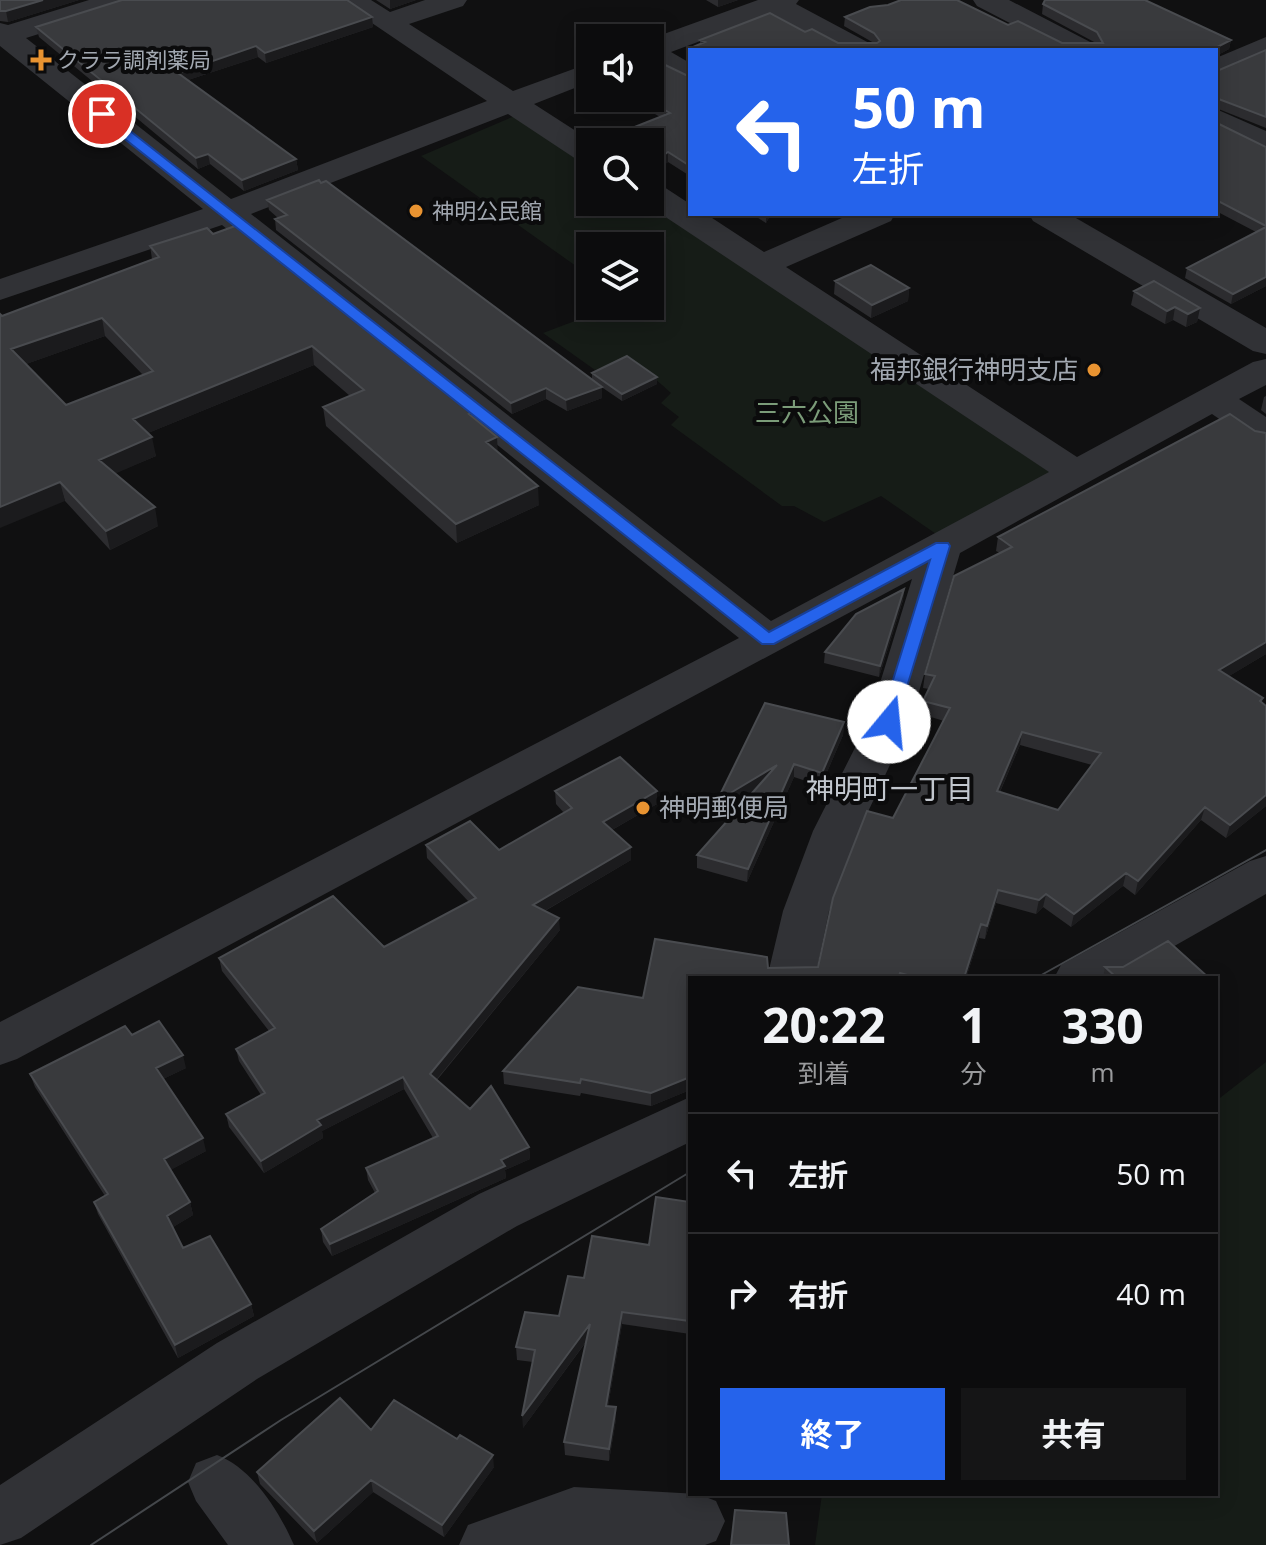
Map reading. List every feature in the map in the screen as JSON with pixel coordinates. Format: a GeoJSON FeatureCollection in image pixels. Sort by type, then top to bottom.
{"type":"FeatureCollection","features":[{"type":"Feature","properties":{"kind":"street"},"geometry":{"type":"LineString","coordinates":[[2,34],[118,0]]}},
{"type":"Feature","properties":{"kind":"street"},"geometry":{"type":"LineString","coordinates":[[352,0],[576,145]]}},
{"type":"Feature","properties":{"kind":"street"},"geometry":{"type":"LineString","coordinates":[[387,22],[453,0]]}},
{"type":"Feature","properties":{"kind":"street"},"geometry":{"type":"LineString","coordinates":[[987,0],[1080,48]]}},
{"type":"Feature","properties":{"kind":"street"},"geometry":{"type":"LineString","coordinates":[[664,45],[780,2],[858,48]]}},
{"type":"Feature","properties":{"kind":"street"},"geometry":{"type":"LineString","coordinates":[[2,34],[224,213],[768,640]]}},
{"type":"Feature","properties":{"kind":"street"},"geometry":{"type":"LineString","coordinates":[[1218,68],[1266,46]]}},
{"type":"Feature","properties":{"kind":"street"},"geometry":{"type":"LineString","coordinates":[[664,59],[688,74]]}},
{"type":"Feature","properties":{"kind":"street"},"geometry":{"type":"LineString","coordinates":[[0,290],[224,213],[576,77]]}},
{"type":"Feature","properties":{"kind":"street"},"geometry":{"type":"LineString","coordinates":[[1218,119],[1266,143]]}},
{"type":"Feature","properties":{"kind":"street"},"geometry":{"type":"LineString","coordinates":[[664,201],[1075,472]]}},
{"type":"Feature","properties":{"kind":"street"},"geometry":{"type":"LineString","coordinates":[[762,265],[874,216]]}},
{"type":"Feature","properties":{"kind":"street"},"geometry":{"type":"LineString","coordinates":[[1048,216],[1266,343]]}},
{"type":"Feature","properties":{"kind":"street"},"geometry":{"type":"LineString","coordinates":[[0,1045],[768,640],[1266,370]]}},
{"type":"Feature","properties":{"kind":"street"},"geometry":{"type":"LineString","coordinates":[[1213,398],[1266,434]]}},
{"type":"Feature","properties":{"kind":"street"},"geometry":{"type":"LineString","coordinates":[[791,976],[806,911],[836,831],[889,722],[942,546]]}},
{"type":"Feature","properties":{"kind":"street"},"geometry":{"type":"LineString","coordinates":[[1082,976],[1266,873]]}},
{"type":"Feature","properties":{"kind":"street"},"geometry":{"type":"LineString","coordinates":[[0,1518],[237,1361],[456,1233],[688,1119]]}},
{"type":"Feature","properties":{"kind":"street"},"geometry":{"type":"LineString","coordinates":[[217,1482],[264,1545]]}},
{"type":"Feature","properties":{"kind":"street"},"geometry":{"type":"LineString","coordinates":[[489,1545],[574,1515],[698,1520]]}},
{"type":"Feature","properties":{"kind":"green space","name":"三六公園"},"geometry":{"type":"Polygon","coordinates":[[[517,115],[576,154],[576,216],[664,216],[664,211],[1056,474],[939,536],[881,496],[824,522],[794,506],[782,506],[671,425],[679,417],[661,403],[671,393],[645,371],[619,364],[595,370],[543,333],[577,320],[664,320],[664,232],[576,232],[576,266],[421,156],[517,115]]]}},
{"type":"Feature","properties":{"kind":"green space"},"geometry":{"type":"Polygon","coordinates":[[[1266,1062],[1266,1545],[815,1545],[822,1496],[1218,1496],[1218,1099],[1266,1062]]]}},
{"type":"Feature","properties":{"kind":"building"},"geometry":{"type":"Polygon","coordinates":[[[0,0],[43,0],[0,11],[0,0]]]}},
{"type":"Feature","properties":{"kind":"building"},"geometry":{"type":"Polygon","coordinates":[[[122,0],[347,0],[372,17],[265,53],[256,46],[178,73],[296,159],[242,180],[208,154],[196,158],[36,27],[122,0]]]}},
{"type":"Feature","properties":{"kind":"building"},"geometry":{"type":"Polygon","coordinates":[[[901,0],[957,0],[1008,25],[1018,21],[1062,43],[1103,43],[1097,32],[1043,4],[1045,0],[1145,0],[1231,40],[1215,48],[690,48],[705,42],[700,40],[770,13],[805,32],[812,29],[838,43],[877,43],[880,41],[874,33],[845,17],[870,7],[901,0]]]}},
{"type":"Feature","properties":{"kind":"building"},"geometry":{"type":"Polygon","coordinates":[[[1266,50],[1266,117],[1218,99],[1218,71],[1266,50]]]}},
{"type":"Feature","properties":{"kind":"building"},"geometry":{"type":"Polygon","coordinates":[[[664,64],[688,76],[688,165],[668,152],[664,153],[664,128],[632,128],[670,113],[664,110],[664,64]]]}},
{"type":"Feature","properties":{"kind":"building"},"geometry":{"type":"Polygon","coordinates":[[[1218,123],[1266,147],[1266,226],[1218,201],[1218,123]]]}},
{"type":"Feature","properties":{"kind":"building"},"geometry":{"type":"Polygon","coordinates":[[[319,180],[321,183],[326,181],[602,387],[566,400],[546,388],[511,403],[275,219],[287,215],[267,200],[319,180]]]}},
{"type":"Feature","properties":{"kind":"building"},"geometry":{"type":"Polygon","coordinates":[[[238,225],[474,412],[469,414],[497,437],[486,442],[538,486],[456,524],[323,407],[364,390],[312,346],[133,419],[152,437],[99,460],[155,507],[106,531],[60,482],[0,507],[0,314],[2,316],[159,257],[150,246],[207,228],[213,234],[238,225]],[[102,318],[11,349],[66,405],[153,371],[102,318]]]}},
{"type":"Feature","properties":{"kind":"building"},"geometry":{"type":"Polygon","coordinates":[[[1266,227],[1266,277],[1233,294],[1187,268],[1266,227]]]}},
{"type":"Feature","properties":{"kind":"building"},"geometry":{"type":"Polygon","coordinates":[[[871,265],[909,288],[872,305],[835,281],[871,265]]]}},
{"type":"Feature","properties":{"kind":"building"},"geometry":{"type":"Polygon","coordinates":[[[1154,281],[1200,308],[1188,314],[1175,307],[1167,311],[1134,291],[1154,281]]]}},
{"type":"Feature","properties":{"kind":"building"},"geometry":{"type":"Polygon","coordinates":[[[627,356],[657,377],[622,394],[592,373],[627,356]]]}},
{"type":"Feature","properties":{"kind":"building"},"geometry":{"type":"Polygon","coordinates":[[[1230,414],[1255,431],[1266,433],[1266,642],[1219,670],[1263,698],[1260,701],[1266,706],[1266,795],[1230,825],[1205,807],[1138,881],[1126,873],[1074,914],[1046,894],[1039,900],[998,890],[987,926],[981,924],[965,976],[911,976],[900,973],[899,976],[688,976],[688,1078],[651,1093],[581,1079],[580,1083],[503,1071],[578,987],[643,998],[655,939],[767,957],[768,968],[818,967],[833,898],[867,811],[893,818],[950,708],[923,701],[935,676],[925,674],[954,576],[1012,547],[998,537],[1230,414]],[[1022,732],[997,791],[1058,810],[1101,753],[1022,732]]]}},
{"type":"Feature","properties":{"kind":"building"},"geometry":{"type":"Polygon","coordinates":[[[904,589],[880,666],[825,652],[856,614],[904,589]]]}},
{"type":"Feature","properties":{"kind":"building"},"geometry":{"type":"Polygon","coordinates":[[[765,703],[844,722],[822,773],[794,764],[748,869],[697,855],[777,765],[717,801],[765,703]]]}},
{"type":"Feature","properties":{"kind":"building"},"geometry":{"type":"Polygon","coordinates":[[[620,757],[657,791],[603,822],[631,847],[533,905],[559,918],[430,1074],[470,1109],[491,1086],[529,1147],[501,1160],[505,1166],[330,1244],[321,1229],[378,1191],[366,1168],[438,1136],[403,1077],[317,1120],[321,1125],[261,1161],[226,1114],[265,1093],[236,1049],[275,1028],[219,958],[333,896],[384,947],[476,898],[426,845],[470,821],[499,850],[572,808],[555,791],[620,757]]]}},
{"type":"Feature","properties":{"kind":"building"},"geometry":{"type":"Polygon","coordinates":[[[1168,941],[1207,976],[1115,976],[1105,967],[1123,967],[1168,941]]]}},
{"type":"Feature","properties":{"kind":"building"},"geometry":{"type":"Polygon","coordinates":[[[159,1021],[183,1055],[156,1068],[203,1138],[164,1159],[190,1202],[167,1216],[183,1248],[210,1236],[251,1304],[175,1345],[94,1202],[108,1194],[30,1074],[125,1026],[132,1035],[159,1021]]]}},
{"type":"Feature","properties":{"kind":"building"},"geometry":{"type":"Polygon","coordinates":[[[656,1197],[688,1202],[688,1321],[622,1312],[606,1406],[616,1407],[609,1449],[564,1442],[590,1324],[522,1416],[535,1350],[516,1347],[525,1312],[559,1316],[568,1276],[584,1278],[592,1236],[649,1245],[656,1197]]]}},
{"type":"Feature","properties":{"kind":"building"},"geometry":{"type":"Polygon","coordinates":[[[340,1398],[371,1430],[394,1400],[457,1439],[460,1435],[493,1455],[442,1525],[371,1480],[314,1531],[257,1472],[340,1398]]]}},
{"type":"Feature","properties":{"kind":"building"},"geometry":{"type":"Polygon","coordinates":[[[735,1510],[786,1513],[789,1545],[731,1545],[735,1510]]]}},
{"type":"Feature","properties":{"kind":"tram line"},"geometry":{"type":"LineString","coordinates":[[1040,976],[1266,850]]}},
{"type":"Feature","properties":{"kind":"tram line"},"geometry":{"type":"LineString","coordinates":[[91,1545],[281,1420],[688,1173]]}},
{"type":"Feature","properties":{"kind":"place","name":"クララ調剤薬局"},"geometry":{"type":"Point","coordinates":[41,60]}},
{"type":"Feature","properties":{"kind":"place","name":"神明公民館"},"geometry":{"type":"Point","coordinates":[416,211]}},
{"type":"Feature","properties":{"kind":"place","name":"福邦銀行神明支店"},"geometry":{"type":"Point","coordinates":[1094,370]}},
{"type":"Feature","properties":{"kind":"place","name":"神明郵便局"},"geometry":{"type":"Point","coordinates":[643,808]}},
{"type":"Feature","properties":{"kind":"district","name":"神明町一丁目"},"geometry":{"type":"Point","coordinates":[890,789]}},
{"type":"Feature","properties":{"kind":"route"},"geometry":{"type":"LineString","coordinates":[[102,114],[768,640],[942,546],[889,722]]}}]}
